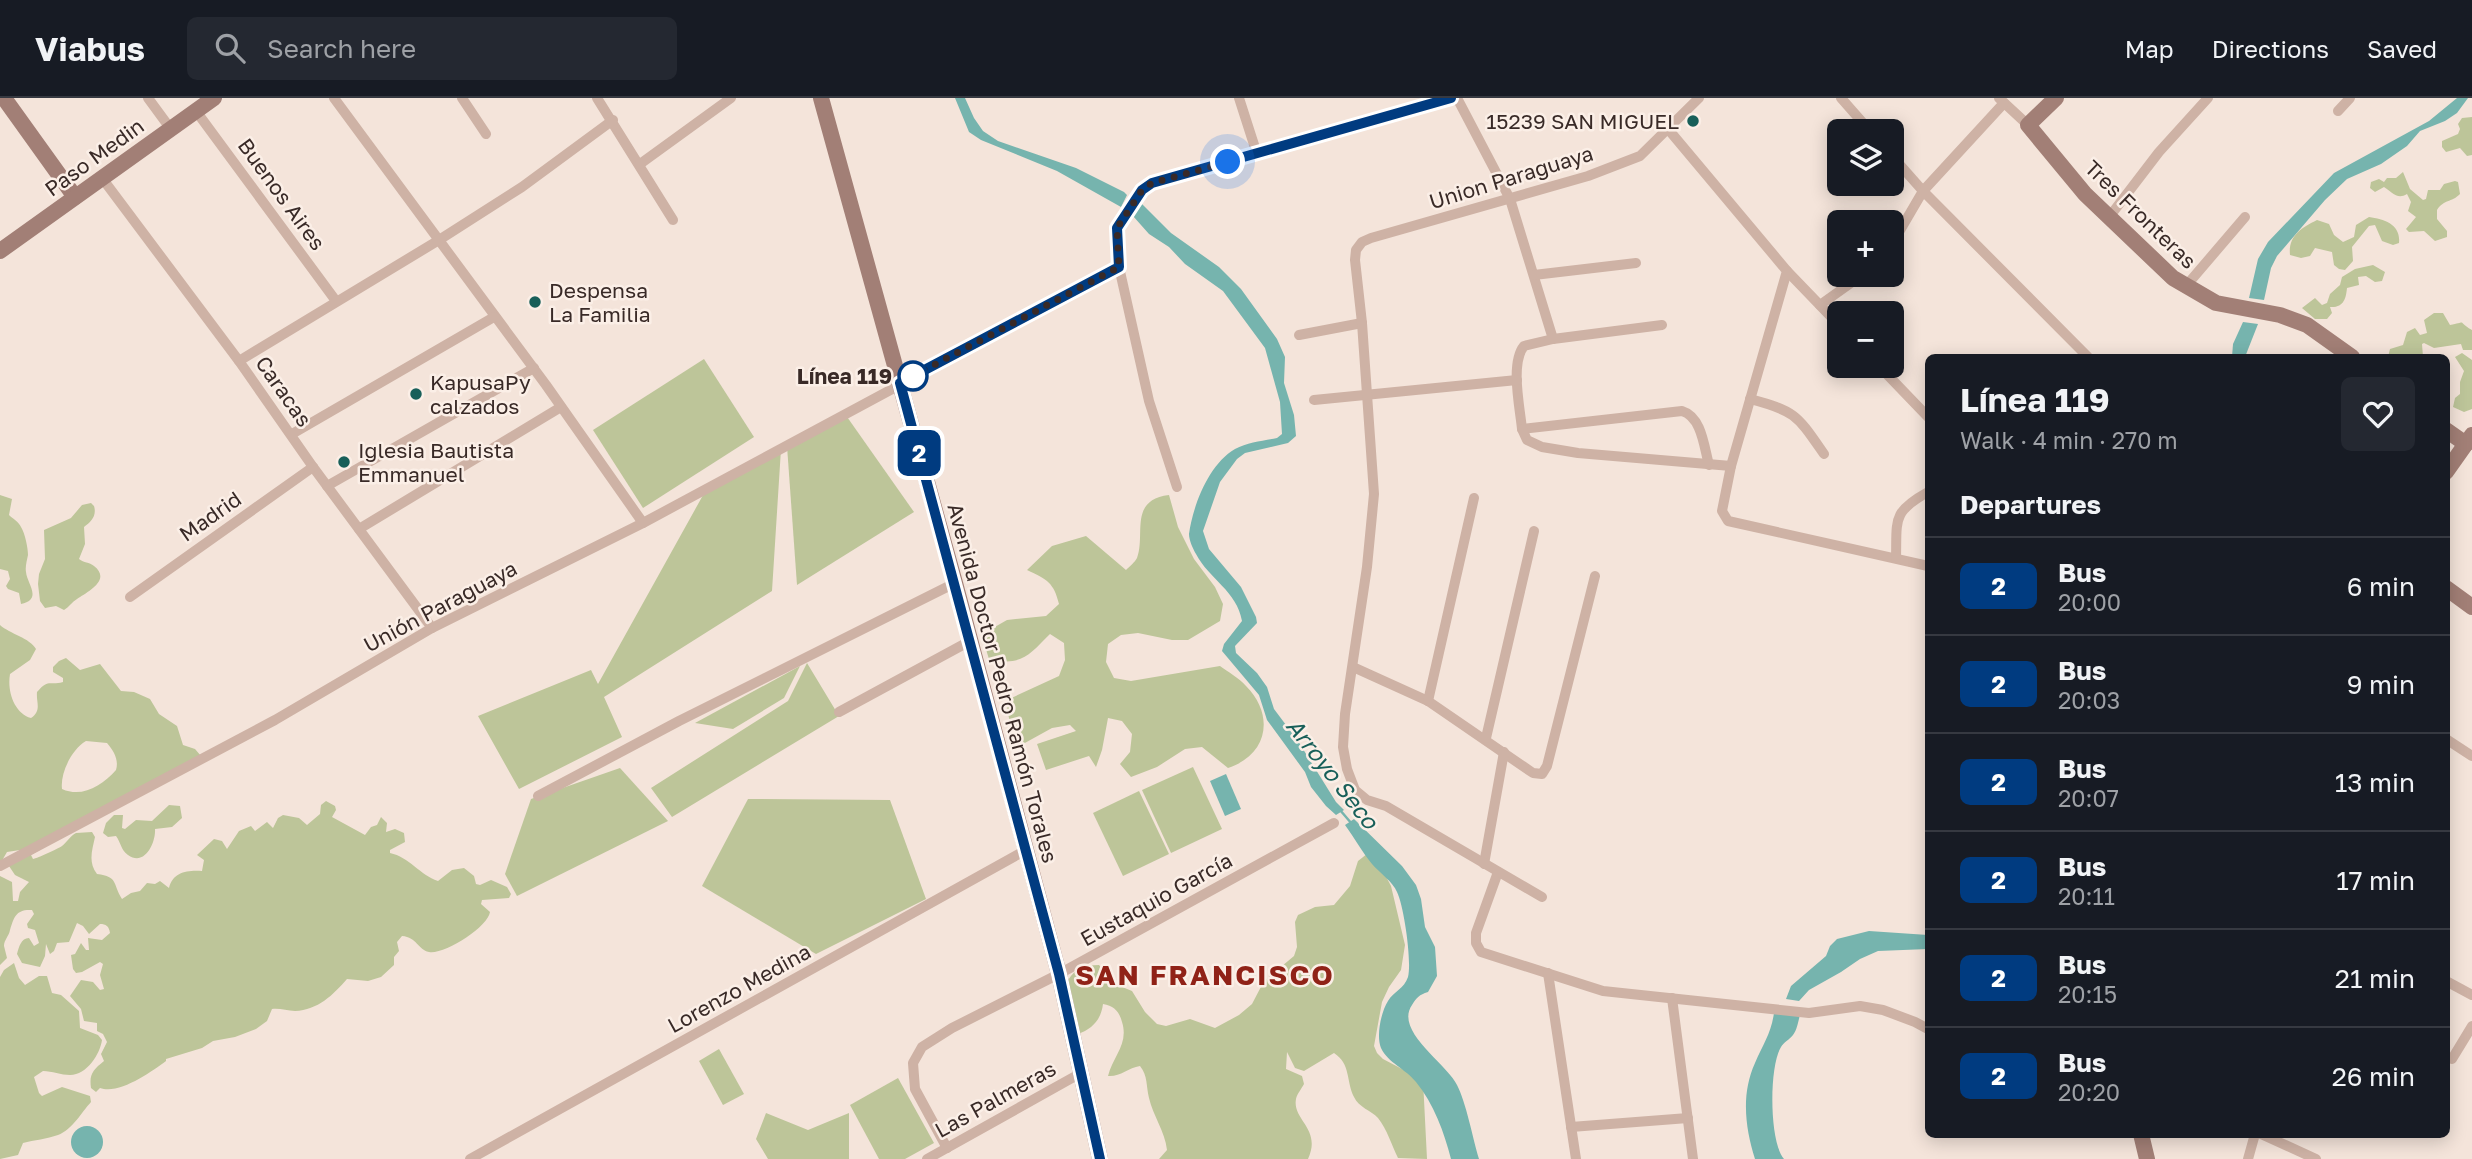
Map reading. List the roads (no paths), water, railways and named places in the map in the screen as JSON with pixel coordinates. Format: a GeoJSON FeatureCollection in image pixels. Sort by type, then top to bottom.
{"type":"FeatureCollection","features":[{"type":"Feature","properties":{"kind":"street"},"geometry":{"type":"LineString","coordinates":[[4,98],[75,197]]}},
{"type":"Feature","properties":{"kind":"street"},"geometry":{"type":"LineString","coordinates":[[148,98],[170,128]]}},
{"type":"Feature","properties":{"kind":"street","name":"Paso Medin"},"geometry":{"type":"LineString","coordinates":[[0,251],[214,98]]}},
{"type":"Feature","properties":{"kind":"street"},"geometry":{"type":"LineString","coordinates":[[334,98],[534,368],[643,523]]}},
{"type":"Feature","properties":{"kind":"street"},"geometry":{"type":"LineString","coordinates":[[462,98],[486,134]]}},
{"type":"Feature","properties":{"kind":"street"},"geometry":{"type":"LineString","coordinates":[[597,98],[673,220]]}},
{"type":"Feature","properties":{"kind":"street"},"geometry":{"type":"LineString","coordinates":[[640,164],[731,98]]}},
{"type":"Feature","properties":{"kind":"street","name":"Avenida Doctor Pedro Ramón Torales"},"geometry":{"type":"LineString","coordinates":[[821,98],[955,583],[1059,974],[1100,1159]]}},
{"type":"Feature","properties":{"kind":"street"},"geometry":{"type":"LineString","coordinates":[[1239,98],[1257,154]]}},
{"type":"Feature","properties":{"kind":"street"},"geometry":{"type":"LineString","coordinates":[[1177,487],[1149,401],[1119,267],[1117,228],[1142,190],[1152,183],[1451,98]]}},
{"type":"Feature","properties":{"kind":"street"},"geometry":{"type":"LineString","coordinates":[[1457,98],[1510,199],[1553,339]]}},
{"type":"Feature","properties":{"kind":"street"},"geometry":{"type":"LineString","coordinates":[[1841,98],[1859,119]]}},
{"type":"Feature","properties":{"kind":"street"},"geometry":{"type":"LineString","coordinates":[[2028,125],[2056,98]]}},
{"type":"Feature","properties":{"kind":"street"},"geometry":{"type":"LineString","coordinates":[[2110,216],[2159,152],[2208,98]]}},
{"type":"Feature","properties":{"kind":"street"},"geometry":{"type":"LineString","coordinates":[[2338,111],[2350,98]]}},
{"type":"Feature","properties":{"kind":"street","name":"Union Paraguaya"},"geometry":{"type":"LineString","coordinates":[[1362,323],[1355,260],[1356,250],[1362,242],[1588,176],[1640,156],[1697,99]]}},
{"type":"Feature","properties":{"kind":"street"},"geometry":{"type":"LineString","coordinates":[[1904,223],[1923,191],[2002,101]]}},
{"type":"Feature","properties":{"kind":"street","name":"Tres Fronteras"},"geometry":{"type":"LineString","coordinates":[[2002,101],[2028,125],[2085,194],[2173,278],[2216,303],[2280,315],[2307,325],[2348,354]]}},
{"type":"Feature","properties":{"kind":"street","name":"Buenos Aires"},"geometry":{"type":"LineString","coordinates":[[197,111],[336,301]]}},
{"type":"Feature","properties":{"kind":"street"},"geometry":{"type":"LineString","coordinates":[[239,361],[522,187],[612,120]]}},
{"type":"Feature","properties":{"kind":"street"},"geometry":{"type":"LineString","coordinates":[[1668,129],[1787,271],[1827,313]]}},
{"type":"Feature","properties":{"kind":"street"},"geometry":{"type":"LineString","coordinates":[[1904,170],[2085,354]]}},
{"type":"Feature","properties":{"kind":"street","name":"Caracas"},"geometry":{"type":"LineString","coordinates":[[102,178],[239,361],[313,467],[432,628]]}},
{"type":"Feature","properties":{"kind":"street"},"geometry":{"type":"LineString","coordinates":[[2186,286],[2245,217]]}},
{"type":"Feature","properties":{"kind":"street"},"geometry":{"type":"LineString","coordinates":[[1534,275],[1636,263]]}},
{"type":"Feature","properties":{"kind":"street","name":"Unión Paraguaya"},"geometry":{"type":"LineString","coordinates":[[0,866],[275,720],[432,628],[643,523],[1119,267]]}},
{"type":"Feature","properties":{"kind":"street"},"geometry":{"type":"LineString","coordinates":[[1787,271],[1731,466],[1722,511],[1728,521],[1925,565]]}},
{"type":"Feature","properties":{"kind":"street"},"geometry":{"type":"LineString","coordinates":[[1820,305],[1845,287]]}},
{"type":"Feature","properties":{"kind":"street"},"geometry":{"type":"LineString","coordinates":[[292,434],[494,317]]}},
{"type":"Feature","properties":{"kind":"street"},"geometry":{"type":"LineString","coordinates":[[1299,335],[1362,323],[1374,494],[1343,747],[1355,790],[1367,800],[1386,806],[1542,897]]}},
{"type":"Feature","properties":{"kind":"street"},"geometry":{"type":"LineString","coordinates":[[1662,325],[1553,339],[1524,346],[1518,358],[1517,380],[1522,429],[1527,440],[1542,447],[1578,453],[1731,466]]}},
{"type":"Feature","properties":{"kind":"street"},"geometry":{"type":"LineString","coordinates":[[327,486],[534,368]]}},
{"type":"Feature","properties":{"kind":"street"},"geometry":{"type":"LineString","coordinates":[[1891,378],[1925,414]]}},
{"type":"Feature","properties":{"kind":"street"},"geometry":{"type":"LineString","coordinates":[[1314,400],[1517,380]]}},
{"type":"Feature","properties":{"kind":"street"},"geometry":{"type":"LineString","coordinates":[[1750,399],[1782,408],[1800,420],[1824,454]]}},
{"type":"Feature","properties":{"kind":"street"},"geometry":{"type":"LineString","coordinates":[[359,529],[561,407]]}},
{"type":"Feature","properties":{"kind":"street"},"geometry":{"type":"LineString","coordinates":[[1522,429],[1682,411],[1695,420],[1709,465]]}},
{"type":"Feature","properties":{"kind":"street"},"geometry":{"type":"LineString","coordinates":[[2450,432],[2469,440],[2450,466]]}},
{"type":"Feature","properties":{"kind":"street","name":"Madrid"},"geometry":{"type":"LineString","coordinates":[[130,597],[313,467]]}},
{"type":"Feature","properties":{"kind":"street"},"geometry":{"type":"LineString","coordinates":[[1896,558],[1897,522],[1900,513],[1908,503],[1925,494]]}},
{"type":"Feature","properties":{"kind":"street"},"geometry":{"type":"LineString","coordinates":[[1428,701],[1475,498]]}},
{"type":"Feature","properties":{"kind":"street"},"geometry":{"type":"LineString","coordinates":[[1486,738],[1534,531]]}},
{"type":"Feature","properties":{"kind":"street"},"geometry":{"type":"LineString","coordinates":[[1353,667],[1428,701],[1486,738],[1533,773],[1542,774],[1547,766],[1595,576]]}},
{"type":"Feature","properties":{"kind":"street"},"geometry":{"type":"LineString","coordinates":[[538,796],[691,715],[955,583]]}},
{"type":"Feature","properties":{"kind":"street"},"geometry":{"type":"LineString","coordinates":[[2450,591],[2472,607]]}},
{"type":"Feature","properties":{"kind":"street"},"geometry":{"type":"LineString","coordinates":[[839,712],[970,641]]}},
{"type":"Feature","properties":{"kind":"street"},"geometry":{"type":"LineString","coordinates":[[2450,742],[2472,756]]}},
{"type":"Feature","properties":{"kind":"street"},"geometry":{"type":"LineString","coordinates":[[1484,864],[1504,751]]}},
{"type":"Feature","properties":{"kind":"street","name":"Eustaquio García"},"geometry":{"type":"LineString","coordinates":[[947,1148],[915,1090],[913,1063],[922,1047],[1334,823]]}},
{"type":"Feature","properties":{"kind":"street","name":"Lorenzo Medina"},"geometry":{"type":"LineString","coordinates":[[470,1159],[1026,850]]}},
{"type":"Feature","properties":{"kind":"street"},"geometry":{"type":"LineString","coordinates":[[1498,872],[1476,933],[1476,943],[1481,952],[1603,991],[1809,1013],[1860,1006],[1883,1010],[1925,1028]]}},
{"type":"Feature","properties":{"kind":"street"},"geometry":{"type":"LineString","coordinates":[[1548,973],[1576,1159]]}},
{"type":"Feature","properties":{"kind":"street"},"geometry":{"type":"LineString","coordinates":[[2450,983],[2472,995]]}},
{"type":"Feature","properties":{"kind":"street"},"geometry":{"type":"LineString","coordinates":[[1672,998],[1693,1159]]}},
{"type":"Feature","properties":{"kind":"street"},"geometry":{"type":"LineString","coordinates":[[2452,1059],[2472,1026]]}},
{"type":"Feature","properties":{"kind":"street","name":"Las Palmeras"},"geometry":{"type":"LineString","coordinates":[[927,1159],[1081,1073]]}},
{"type":"Feature","properties":{"kind":"street"},"geometry":{"type":"LineString","coordinates":[[1571,1128],[1688,1118]]}},
{"type":"Feature","properties":{"kind":"street"},"geometry":{"type":"LineString","coordinates":[[2142,1138],[2147,1159]]}},
{"type":"Feature","properties":{"kind":"street"},"geometry":{"type":"LineString","coordinates":[[2248,1159],[2254,1138]]}},
{"type":"Feature","properties":{"kind":"street"},"geometry":{"type":"LineString","coordinates":[[2271,1138],[2316,1159]]}},
{"type":"Feature","properties":{"kind":"water"},"geometry":{"type":"Polygon","coordinates":[[[955,98],[965,98],[983,131],[998,141],[1076,168],[1124,192],[1127,195],[1121,207],[1057,171],[981,140],[969,132],[955,98]]]}},
{"type":"Feature","properties":{"kind":"water"},"geometry":{"type":"Polygon","coordinates":[[[2457,98],[2468,98],[2457,113],[2420,131],[2407,146],[2381,164],[2347,179],[2325,200],[2277,256],[2271,268],[2264,300],[2249,298],[2258,259],[2268,242],[2334,173],[2429,121],[2457,98]]]}},
{"type":"Feature","properties":{"kind":"water"},"geometry":{"type":"Polygon","coordinates":[[[1141,203],[1171,233],[1219,267],[1241,289],[1277,339],[1285,357],[1284,383],[1294,415],[1296,436],[1288,443],[1245,453],[1237,459],[1220,482],[1203,531],[1209,549],[1241,587],[1256,617],[1257,623],[1235,646],[1236,653],[1267,687],[1274,709],[1344,810],[1336,815],[1311,787],[1305,772],[1267,720],[1259,695],[1222,651],[1224,644],[1242,621],[1235,601],[1202,563],[1189,536],[1198,498],[1217,465],[1235,449],[1277,438],[1282,434],[1280,402],[1265,348],[1223,291],[1149,234],[1133,216],[1141,203]]]}},
{"type":"Feature","properties":{"kind":"water"},"geometry":{"type":"Polygon","coordinates":[[[2243,322],[2258,324],[2246,354],[2232,354],[2233,344],[2243,322]]]}},
{"type":"Feature","properties":{"kind":"water"},"geometry":{"type":"Polygon","coordinates":[[[1226,774],[1241,809],[1225,816],[1210,781],[1226,774]]]}},
{"type":"Feature","properties":{"kind":"water"},"geometry":{"type":"Polygon","coordinates":[[[1354,819],[1402,866],[1416,885],[1425,927],[1435,947],[1437,976],[1428,992],[1418,997],[1412,1005],[1408,1015],[1410,1026],[1424,1047],[1457,1085],[1479,1159],[1451,1159],[1442,1129],[1428,1100],[1412,1077],[1388,1058],[1381,1048],[1379,1031],[1383,1011],[1408,977],[1407,934],[1395,888],[1372,864],[1345,825],[1354,819]]]}},
{"type":"Feature","properties":{"kind":"water"},"geometry":{"type":"Polygon","coordinates":[[[1869,931],[1925,935],[1925,949],[1878,951],[1809,990],[1799,1001],[1786,999],[1791,986],[1826,956],[1837,939],[1869,931]]]}},
{"type":"Feature","properties":{"kind":"water"},"geometry":{"type":"Polygon","coordinates":[[[1774,1013],[1800,1015],[1794,1033],[1781,1047],[1774,1070],[1773,1121],[1779,1150],[1784,1159],[1755,1159],[1747,1123],[1746,1099],[1751,1075],[1769,1033],[1774,1013]]]}},
{"type":"Feature","properties":{"kind":"water"},"geometry":{"type":"Polygon","coordinates":[[[87,1126],[98,1131],[103,1142],[98,1153],[87,1158],[76,1153],[71,1142],[76,1131],[87,1126]]]}},
{"type":"Feature","properties":{"kind":"waterway","name":"Arroyo Seco"},"geometry":{"type":"LineString","coordinates":[[1340,810],[1352,824]]}},
{"type":"Feature","properties":{"kind":"place","name":"15239 SAN MIGUEL"},"geometry":{"type":"Point","coordinates":[1693,121]}},
{"type":"Feature","properties":{"kind":"place","name":"Despensa La Familia"},"geometry":{"type":"Point","coordinates":[535,302]}},
{"type":"Feature","properties":{"kind":"place","name":"Línea 119"},"geometry":{"type":"Point","coordinates":[913,376]}},
{"type":"Feature","properties":{"kind":"place","name":"KapusaPy calzados"},"geometry":{"type":"Point","coordinates":[416,394]}},
{"type":"Feature","properties":{"kind":"place","name":"Iglesia Bautista Emmanuel"},"geometry":{"type":"Point","coordinates":[344,462]}},
{"type":"Feature","properties":{"kind":"district","name":"SAN FRANCISCO"},"geometry":{"type":"Point","coordinates":[1205,974]}}]}
